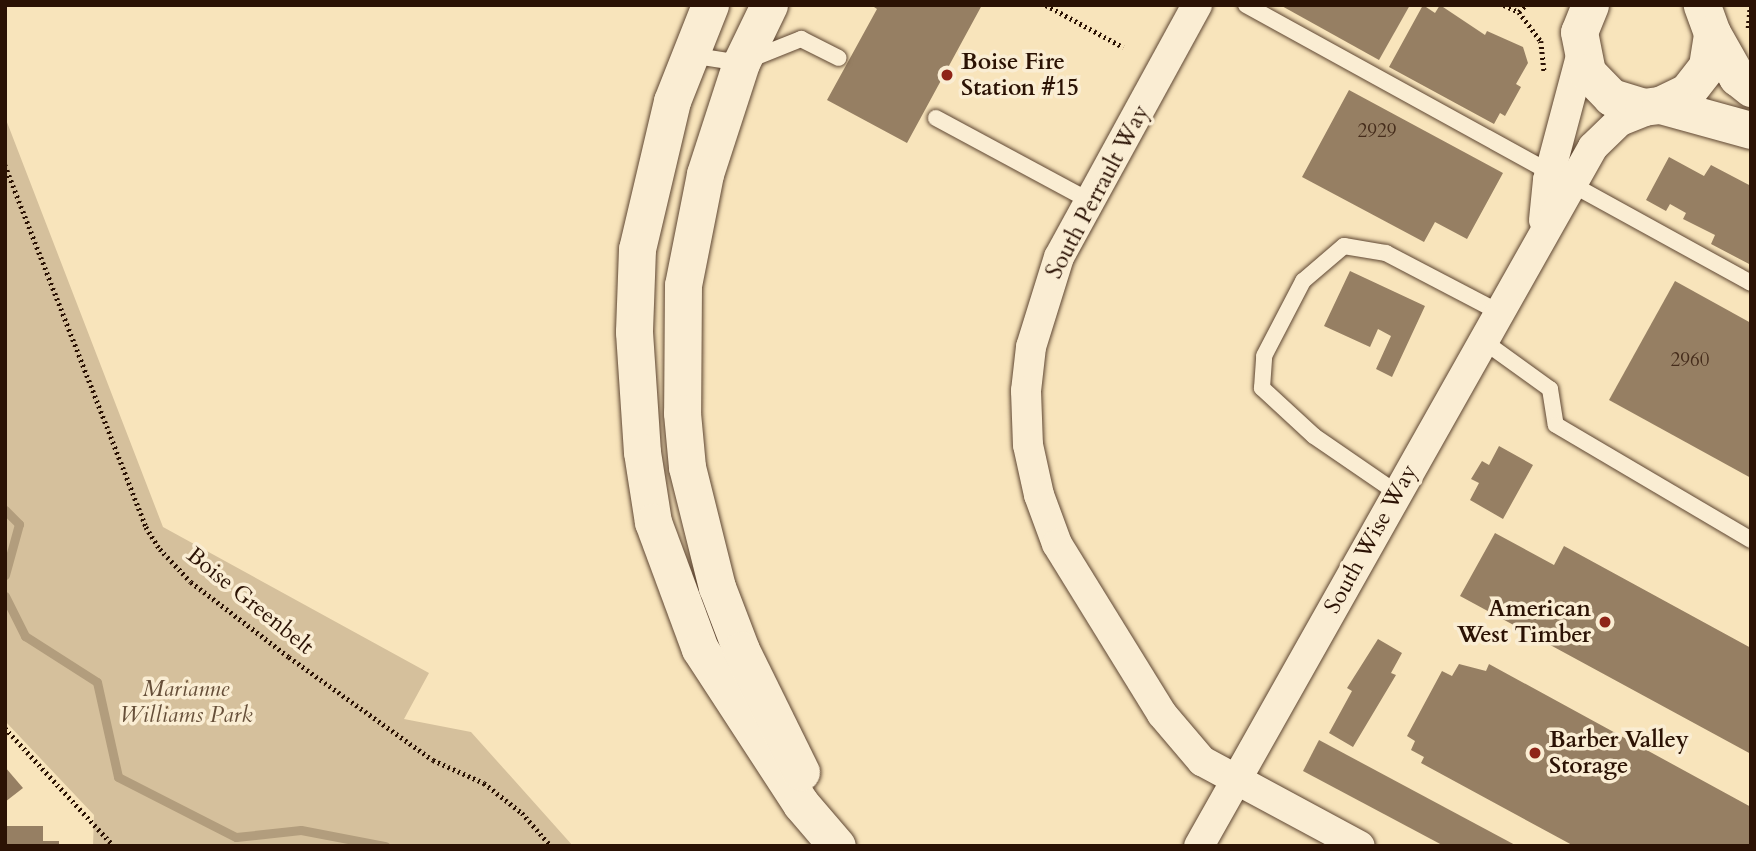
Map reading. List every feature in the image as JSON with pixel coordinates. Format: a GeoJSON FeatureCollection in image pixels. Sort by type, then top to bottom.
{"type":"FeatureCollection","features":[{"type":"Feature","properties":{"kind":"street"},"geometry":{"type":"LineString","coordinates":[[710,5],[690,55],[652,173],[633,290],[639,416],[653,522],[700,649],[793,793],[837,846]]}},
{"type":"Feature","properties":{"kind":"street"},"geometry":{"type":"LineString","coordinates":[[769,5],[741,63],[705,174],[683,285],[680,348],[687,467],[717,586],[741,650],[809,789],[844,846]]}},
{"type":"Feature","properties":{"kind":"street","name":"South Perrault Way"},"geometry":{"type":"LineString","coordinates":[[1197,5],[1059,257],[1031,347],[1026,391],[1028,445],[1038,495],[1077,582],[1162,715],[1202,761],[1360,846]]}},
{"type":"Feature","properties":{"kind":"street"},"geometry":{"type":"LineString","coordinates":[[1709,16],[1737,77],[1751,88]]}},
{"type":"Feature","properties":{"kind":"street"},"geometry":{"type":"LineString","coordinates":[[1660,105],[1699,81],[1707,66],[1709,16]]}},
{"type":"Feature","properties":{"kind":"street"},"geometry":{"type":"LineString","coordinates":[[1577,25],[1587,72],[1611,97],[1643,107],[1660,105],[1751,130]]}},
{"type":"Feature","properties":{"kind":"street","name":"South Wise Way"},"geometry":{"type":"LineString","coordinates":[[1199,846],[1543,232],[1561,178],[1577,25]]}},
{"type":"Feature","properties":{"kind":"street","name":"South Wise Way"},"geometry":{"type":"LineString","coordinates":[[1561,178],[1620,121],[1660,105]]}},
{"type":"Feature","properties":{"kind":"lane"},"geometry":{"type":"LineString","coordinates":[[1246,5],[1751,284]]}},
{"type":"Feature","properties":{"kind":"lane"},"geometry":{"type":"LineString","coordinates":[[690,55],[741,63],[801,39],[839,58]]}},
{"type":"Feature","properties":{"kind":"lane"},"geometry":{"type":"LineString","coordinates":[[936,118],[1091,202]]}},
{"type":"Feature","properties":{"kind":"lane"},"geometry":{"type":"LineString","coordinates":[[1397,493],[1314,436],[1262,388],[1265,356],[1303,281],[1344,246],[1387,253],[1499,312]]}},
{"type":"Feature","properties":{"kind":"lane"},"geometry":{"type":"LineString","coordinates":[[1482,340],[1550,389],[1556,425],[1751,540]]}},
{"type":"Feature","properties":{"kind":"path"},"geometry":{"type":"LineString","coordinates":[[1046,5],[1123,47]]}},
{"type":"Feature","properties":{"kind":"path"},"geometry":{"type":"LineString","coordinates":[[1504,5],[1519,12],[1541,41],[1544,72],[1541,84]]}},
{"type":"Feature","properties":{"kind":"path"},"geometry":{"type":"LineString","coordinates":[[1519,12],[1525,5]]}},
{"type":"Feature","properties":{"kind":"path","name":"Boise Greenbelt"},"geometry":{"type":"LineString","coordinates":[[5,165],[146,527],[160,549],[191,582],[289,657],[433,760],[484,783],[522,813],[551,846]]}},
{"type":"Feature","properties":{"kind":"path"},"geometry":{"type":"LineString","coordinates":[[5,728],[114,846]]}},
{"type":"Feature","properties":{"kind":"green space","name":"Marianne Williams Park"},"geometry":{"type":"Polygon","coordinates":[[[5,117],[163,527],[429,673],[404,719],[471,732],[573,846],[93,846],[94,815],[5,721],[5,117]]]}},
{"type":"Feature","properties":{"kind":"building"},"geometry":{"type":"Polygon","coordinates":[[[871,5],[982,5],[907,143],[827,100],[877,9],[871,5]]]}},
{"type":"Feature","properties":{"kind":"building"},"geometry":{"type":"Polygon","coordinates":[[[1280,5],[1410,5],[1379,60],[1280,5]]]}},
{"type":"Feature","properties":{"kind":"building"},"geometry":{"type":"Polygon","coordinates":[[[1423,5],[1435,13],[1440,5],[1485,35],[1487,31],[1523,47],[1528,63],[1516,84],[1521,87],[1505,116],[1500,113],[1494,124],[1389,67],[1423,5]]]}},
{"type":"Feature","properties":{"kind":"building"},"geometry":{"type":"Polygon","coordinates":[[[1349,90],[1503,173],[1467,239],[1435,222],[1424,242],[1302,177],[1349,90]]]}},
{"type":"Feature","properties":{"kind":"building"},"geometry":{"type":"Polygon","coordinates":[[[1669,157],[1704,176],[1711,165],[1751,186],[1751,265],[1711,244],[1715,235],[1683,219],[1686,213],[1670,204],[1666,211],[1646,200],[1669,157]]]}},
{"type":"Feature","properties":{"kind":"building"},"geometry":{"type":"Polygon","coordinates":[[[1350,271],[1425,306],[1392,377],[1376,369],[1391,336],[1378,329],[1370,347],[1324,326],[1350,271]]]}},
{"type":"Feature","properties":{"kind":"building"},"geometry":{"type":"Polygon","coordinates":[[[1675,281],[1751,323],[1751,478],[1609,400],[1675,281]]]}},
{"type":"Feature","properties":{"kind":"building"},"geometry":{"type":"Polygon","coordinates":[[[1499,446],[1533,465],[1503,519],[1470,500],[1479,483],[1471,479],[1482,461],[1489,465],[1499,446]]]}},
{"type":"Feature","properties":{"kind":"building","name":"American West Timber"},"geometry":{"type":"Polygon","coordinates":[[[1495,533],[1554,565],[1564,546],[1751,648],[1751,754],[1460,596],[1495,533]]]}},
{"type":"Feature","properties":{"kind":"building"},"geometry":{"type":"Polygon","coordinates":[[[1378,639],[1402,653],[1391,673],[1396,675],[1353,747],[1329,733],[1352,691],[1347,688],[1378,639]]]}},
{"type":"Feature","properties":{"kind":"building","name":"Barber Valley Storage"},"geometry":{"type":"Polygon","coordinates":[[[1459,664],[1486,671],[1489,664],[1751,807],[1751,846],[1574,846],[1421,763],[1424,757],[1411,750],[1415,741],[1407,736],[1442,671],[1452,676],[1459,664]]]}},
{"type":"Feature","properties":{"kind":"building"},"geometry":{"type":"Polygon","coordinates":[[[1319,740],[1517,846],[1444,846],[1303,771],[1319,740]]]}},
{"type":"Feature","properties":{"kind":"building"},"geometry":{"type":"Polygon","coordinates":[[[5,767],[23,788],[5,802],[5,767]]]}},
{"type":"Feature","properties":{"kind":"building"},"geometry":{"type":"Polygon","coordinates":[[[6,826],[43,826],[43,841],[59,841],[59,846],[6,846],[6,826]]]}},
{"type":"Feature","properties":{"kind":"waterway"},"geometry":{"type":"LineString","coordinates":[[5,510],[19,524],[5,575]]}},
{"type":"Feature","properties":{"kind":"waterway"},"geometry":{"type":"LineString","coordinates":[[5,596],[25,636],[97,682],[118,777],[236,837],[301,830],[385,846]]}},
{"type":"Feature","properties":{"kind":"place","name":"Boise Fire Station #15"},"geometry":{"type":"Point","coordinates":[947,75]}},
{"type":"Feature","properties":{"kind":"place","name":"American West Timber"},"geometry":{"type":"Point","coordinates":[1605,622]}},
{"type":"Feature","properties":{"kind":"place","name":"Barber Valley Storage"},"geometry":{"type":"Point","coordinates":[1535,753]}}]}
